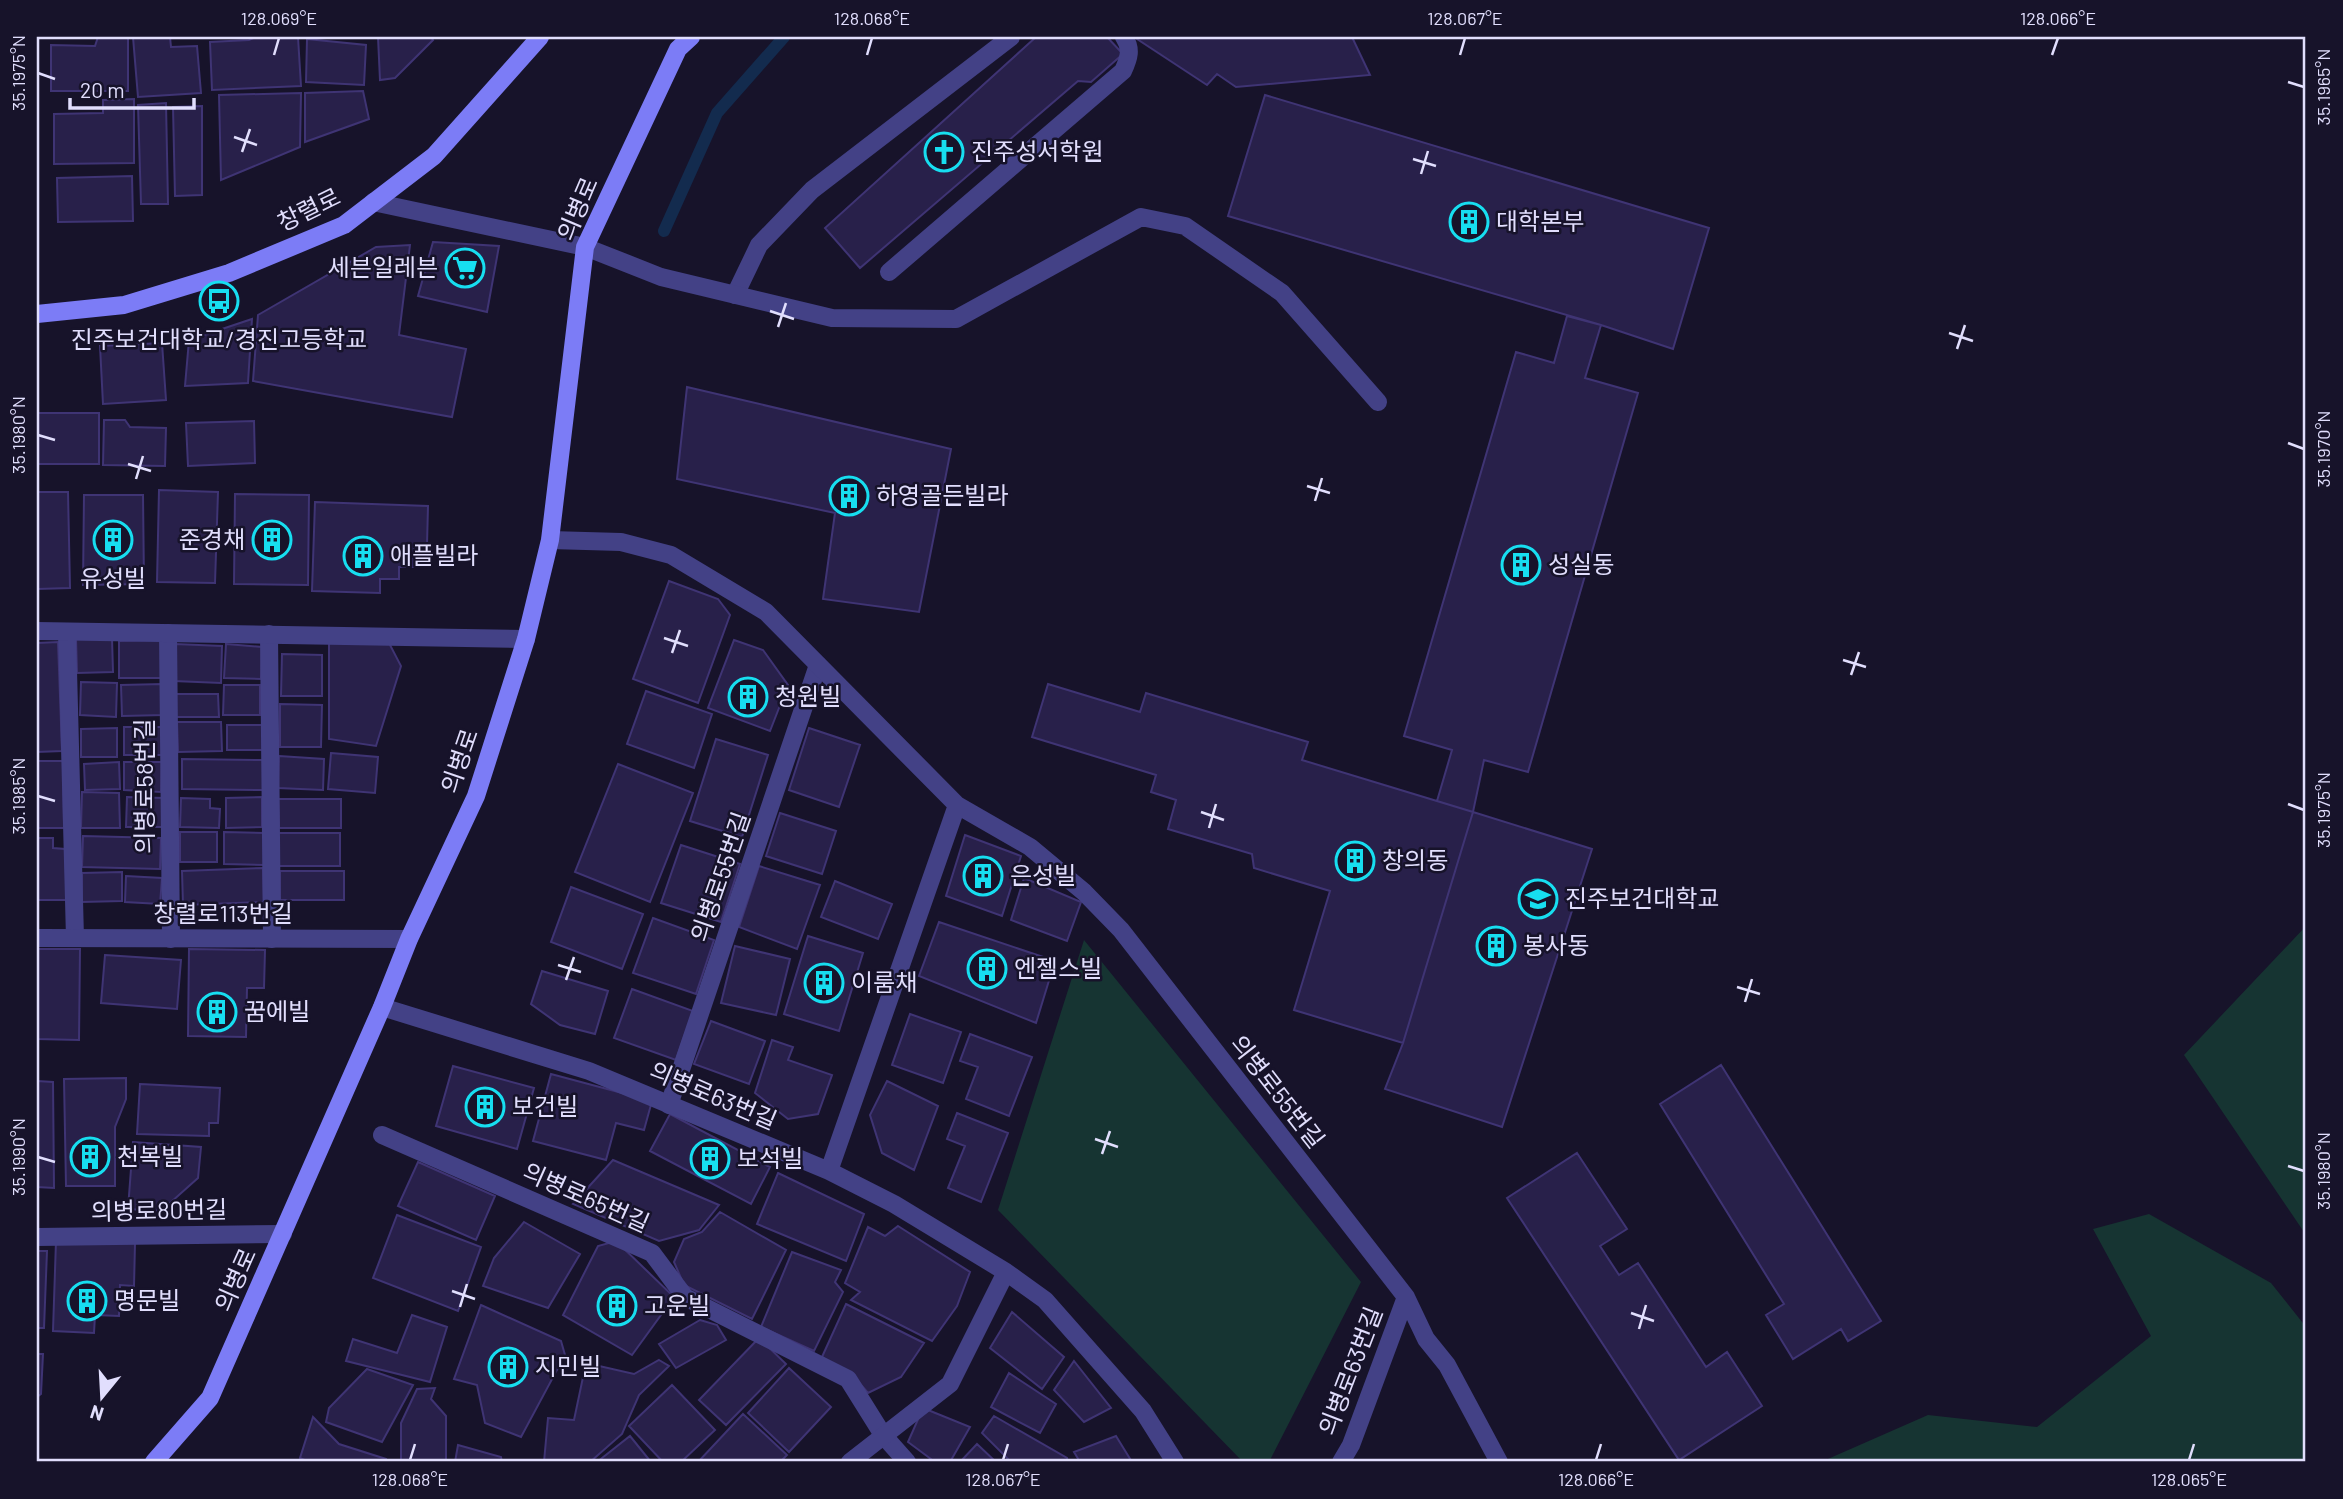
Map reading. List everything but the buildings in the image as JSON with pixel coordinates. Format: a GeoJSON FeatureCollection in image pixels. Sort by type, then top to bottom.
{"type":"FeatureCollection","features":[{"type":"Feature","properties":{"kind":"street","name":"창렬로"},"geometry":{"type":"LineString","coordinates":[[37,314],[124,305],[229,274],[344,225],[434,156],[540,37]]}},
{"type":"Feature","properties":{"kind":"street","name":"의병로"},"geometry":{"type":"LineString","coordinates":[[154,1462],[210,1398],[382,1007],[409,939],[476,796],[526,639],[550,540],[585,247],[678,49],[691,37]]}},
{"type":"Feature","properties":{"kind":"street"},"geometry":{"type":"LineString","coordinates":[[735,295],[759,245],[812,190],[1011,37]]}},
{"type":"Feature","properties":{"kind":"street"},"geometry":{"type":"LineString","coordinates":[[888,272],[1123,71],[1129,59],[1129,44],[1124,37]]}},
{"type":"Feature","properties":{"kind":"street"},"geometry":{"type":"LineString","coordinates":[[373,202],[585,247],[661,277],[832,318],[956,320],[1141,217],[1185,226],[1282,293],[1378,402]]}},
{"type":"Feature","properties":{"kind":"street","name":"의병로55번길"},"geometry":{"type":"LineString","coordinates":[[550,540],[621,542],[671,555],[766,612],[957,805],[1030,846],[1084,892],[1121,930],[1406,1297],[1426,1339],[1447,1365],[1499,1462]]}},
{"type":"Feature","properties":{"kind":"street"},"geometry":{"type":"LineString","coordinates":[[37,631],[526,639]]}},
{"type":"Feature","properties":{"kind":"street"},"geometry":{"type":"LineString","coordinates":[[67,632],[75,939]]}},
{"type":"Feature","properties":{"kind":"street","name":"의병로58번길"},"geometry":{"type":"LineString","coordinates":[[168,633],[171,939]]}},
{"type":"Feature","properties":{"kind":"street"},"geometry":{"type":"LineString","coordinates":[[269,634],[272,939]]}},
{"type":"Feature","properties":{"kind":"street","name":"의병로55번길"},"geometry":{"type":"LineString","coordinates":[[669,1105],[818,665]]}},
{"type":"Feature","properties":{"kind":"street"},"geometry":{"type":"LineString","coordinates":[[830,1171],[957,805]]}},
{"type":"Feature","properties":{"kind":"street","name":"창렬로113번길"},"geometry":{"type":"LineString","coordinates":[[37,938],[409,939]]}},
{"type":"Feature","properties":{"kind":"street","name":"의병로63번길"},"geometry":{"type":"LineString","coordinates":[[382,1007],[589,1071],[830,1171],[894,1204],[1006,1272],[1045,1300],[1143,1411],[1175,1462]]}},
{"type":"Feature","properties":{"kind":"street","name":"의병로65번길"},"geometry":{"type":"LineString","coordinates":[[382,1135],[652,1253],[685,1297],[848,1379],[883,1435],[907,1462]]}},
{"type":"Feature","properties":{"kind":"street","name":"의병로80번길"},"geometry":{"type":"LineString","coordinates":[[37,1237],[282,1234]]}},
{"type":"Feature","properties":{"kind":"street"},"geometry":{"type":"LineString","coordinates":[[849,1462],[950,1384],[1006,1272]]}},
{"type":"Feature","properties":{"kind":"street","name":"의병로63번길"},"geometry":{"type":"LineString","coordinates":[[1341,1462],[1351,1445],[1406,1297]]}},
{"type":"Feature","properties":{"kind":"green space"},"geometry":{"type":"Polygon","coordinates":[[[2306,926],[2306,1235],[2184,1055],[2306,926]]]}},
{"type":"Feature","properties":{"kind":"green space"},"geometry":{"type":"Polygon","coordinates":[[[1084,940],[1361,1282],[1269,1462],[1243,1462],[998,1210],[1084,940]]]}},
{"type":"Feature","properties":{"kind":"green space"},"geometry":{"type":"Polygon","coordinates":[[[2149,1214],[2271,1283],[2306,1327],[2306,1462],[1821,1462],[1928,1415],[2037,1427],[2151,1336],[2093,1229],[2149,1214]]]}},
{"type":"Feature","properties":{"kind":"waterway"},"geometry":{"type":"LineString","coordinates":[[664,231],[717,113],[784,37]]}},
{"type":"Feature","properties":{"kind":"place","name":"진주성서학원"},"geometry":{"type":"Point","coordinates":[944,152]}},
{"type":"Feature","properties":{"kind":"place","name":"대학본부"},"geometry":{"type":"Point","coordinates":[1469,222]}},
{"type":"Feature","properties":{"kind":"place","name":"세븐일레븐"},"geometry":{"type":"Point","coordinates":[465,268]}},
{"type":"Feature","properties":{"kind":"place","name":"진주보건대학교/경진고등학교"},"geometry":{"type":"Point","coordinates":[219,301]}},
{"type":"Feature","properties":{"kind":"place","name":"하영골든빌라"},"geometry":{"type":"Point","coordinates":[849,496]}},
{"type":"Feature","properties":{"kind":"place","name":"유성빌"},"geometry":{"type":"Point","coordinates":[113,540]}},
{"type":"Feature","properties":{"kind":"place","name":"준경채"},"geometry":{"type":"Point","coordinates":[272,540]}},
{"type":"Feature","properties":{"kind":"place","name":"애플빌라"},"geometry":{"type":"Point","coordinates":[363,556]}},
{"type":"Feature","properties":{"kind":"place","name":"성실동"},"geometry":{"type":"Point","coordinates":[1521,565]}},
{"type":"Feature","properties":{"kind":"place","name":"청원빌"},"geometry":{"type":"Point","coordinates":[748,697]}},
{"type":"Feature","properties":{"kind":"place","name":"창의동"},"geometry":{"type":"Point","coordinates":[1355,861]}},
{"type":"Feature","properties":{"kind":"place","name":"은성빌"},"geometry":{"type":"Point","coordinates":[983,876]}},
{"type":"Feature","properties":{"kind":"place","name":"진주보건대학교"},"geometry":{"type":"Point","coordinates":[1538,899]}},
{"type":"Feature","properties":{"kind":"place","name":"봉사동"},"geometry":{"type":"Point","coordinates":[1496,946]}},
{"type":"Feature","properties":{"kind":"place","name":"엔젤스빌"},"geometry":{"type":"Point","coordinates":[987,969]}},
{"type":"Feature","properties":{"kind":"place","name":"이룸채"},"geometry":{"type":"Point","coordinates":[824,983]}},
{"type":"Feature","properties":{"kind":"place","name":"꿈에빌"},"geometry":{"type":"Point","coordinates":[217,1012]}},
{"type":"Feature","properties":{"kind":"place","name":"보건빌"},"geometry":{"type":"Point","coordinates":[485,1107]}},
{"type":"Feature","properties":{"kind":"place","name":"천복빌"},"geometry":{"type":"Point","coordinates":[90,1157]}},
{"type":"Feature","properties":{"kind":"place","name":"보석빌"},"geometry":{"type":"Point","coordinates":[710,1159]}},
{"type":"Feature","properties":{"kind":"place","name":"명문빌"},"geometry":{"type":"Point","coordinates":[87,1301]}},
{"type":"Feature","properties":{"kind":"place","name":"고운빌"},"geometry":{"type":"Point","coordinates":[617,1306]}},
{"type":"Feature","properties":{"kind":"place","name":"지민빌"},"geometry":{"type":"Point","coordinates":[508,1367]}}]}
